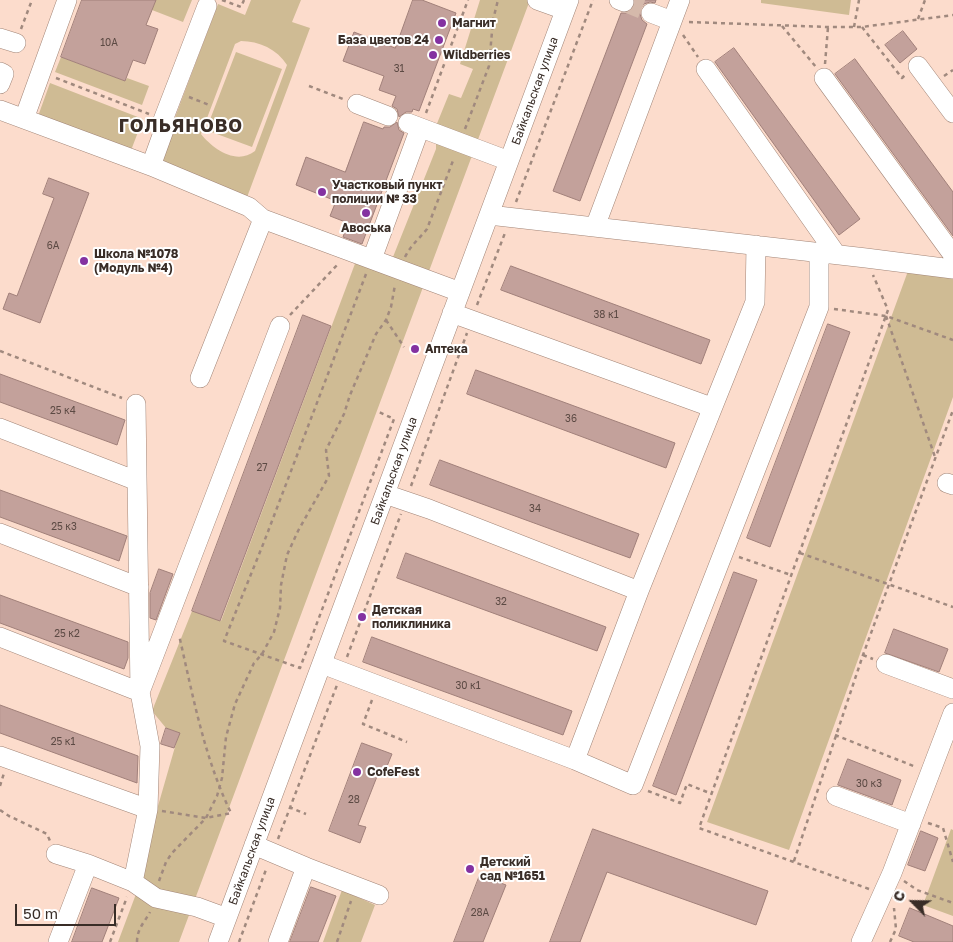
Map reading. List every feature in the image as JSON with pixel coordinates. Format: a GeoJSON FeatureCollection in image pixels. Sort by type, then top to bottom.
{"type":"FeatureCollection","features":[{"type":"Feature","properties":{"kind":"street"},"geometry":{"type":"LineString","coordinates":[[24,119],[67,0]]}},
{"type":"Feature","properties":{"kind":"street"},"geometry":{"type":"LineString","coordinates":[[537,0],[567,5]]}},
{"type":"Feature","properties":{"kind":"street"},"geometry":{"type":"LineString","coordinates":[[595,228],[680,0]]}},
{"type":"Feature","properties":{"kind":"street"},"geometry":{"type":"LineString","coordinates":[[151,166],[164,130],[163,120],[174,90],[215,3]]}},
{"type":"Feature","properties":{"kind":"street","name":"Байкальская улица"},"geometry":{"type":"LineString","coordinates":[[218,942],[567,5]]}},
{"type":"Feature","properties":{"kind":"street"},"geometry":{"type":"LineString","coordinates":[[652,13],[672,21]]}},
{"type":"Feature","properties":{"kind":"street"},"geometry":{"type":"LineString","coordinates":[[918,66],[953,113]]}},
{"type":"Feature","properties":{"kind":"street"},"geometry":{"type":"LineString","coordinates":[[322,664],[575,760],[633,785],[819,307],[827,253],[706,69]]}},
{"type":"Feature","properties":{"kind":"street"},"geometry":{"type":"LineString","coordinates":[[0,72],[4,74],[0,84]]}},
{"type":"Feature","properties":{"kind":"street"},"geometry":{"type":"LineString","coordinates":[[824,78],[953,255]]}},
{"type":"Feature","properties":{"kind":"street"},"geometry":{"type":"LineString","coordinates":[[357,104],[388,116]]}},
{"type":"Feature","properties":{"kind":"street"},"geometry":{"type":"LineString","coordinates":[[0,110],[151,166],[249,207],[263,219],[460,292]]}},
{"type":"Feature","properties":{"kind":"street"},"geometry":{"type":"LineString","coordinates":[[372,259],[414,125],[509,161]]}},
{"type":"Feature","properties":{"kind":"street"},"geometry":{"type":"LineString","coordinates":[[489,215],[953,269]]}},
{"type":"Feature","properties":{"kind":"street"},"geometry":{"type":"LineString","coordinates":[[200,378],[263,219]]}},
{"type":"Feature","properties":{"kind":"street"},"geometry":{"type":"LineString","coordinates":[[575,760],[712,407],[755,302],[756,245]]}},
{"type":"Feature","properties":{"kind":"street"},"geometry":{"type":"LineString","coordinates":[[452,313],[712,407]]}},
{"type":"Feature","properties":{"kind":"street"},"geometry":{"type":"LineString","coordinates":[[140,692],[280,326]]}},
{"type":"Feature","properties":{"kind":"street"},"geometry":{"type":"LineString","coordinates":[[133,882],[148,809],[150,746],[140,692],[136,404]]}},
{"type":"Feature","properties":{"kind":"street"},"geometry":{"type":"LineString","coordinates":[[0,428],[137,481]]}},
{"type":"Feature","properties":{"kind":"street"},"geometry":{"type":"LineString","coordinates":[[385,494],[640,591]]}},
{"type":"Feature","properties":{"kind":"street"},"geometry":{"type":"LineString","coordinates":[[0,533],[138,587]]}},
{"type":"Feature","properties":{"kind":"street"},"geometry":{"type":"LineString","coordinates":[[0,637],[140,692]]}},
{"type":"Feature","properties":{"kind":"street"},"geometry":{"type":"LineString","coordinates":[[886,664],[953,689]]}},
{"type":"Feature","properties":{"kind":"street"},"geometry":{"type":"LineString","coordinates":[[861,942],[883,895],[913,821],[953,714]]}},
{"type":"Feature","properties":{"kind":"street"},"geometry":{"type":"LineString","coordinates":[[0,756],[148,809]]}},
{"type":"Feature","properties":{"kind":"street"},"geometry":{"type":"LineString","coordinates":[[836,796],[913,821]]}},
{"type":"Feature","properties":{"kind":"street"},"geometry":{"type":"LineString","coordinates":[[254,845],[379,895]]}},
{"type":"Feature","properties":{"kind":"street"},"geometry":{"type":"LineString","coordinates":[[56,854],[88,864],[133,882],[156,898],[197,907],[227,918]]}},
{"type":"Feature","properties":{"kind":"street"},"geometry":{"type":"LineString","coordinates":[[58,942],[88,864]]}},
{"type":"Feature","properties":{"kind":"street"},"geometry":{"type":"LineString","coordinates":[[278,942],[306,867]]}},
{"type":"Feature","properties":{"kind":"path"},"geometry":{"type":"LineString","coordinates":[[215,3],[241,7],[244,0]]}},
{"type":"Feature","properties":{"kind":"path"},"geometry":{"type":"LineString","coordinates":[[414,125],[468,0]]}},
{"type":"Feature","properties":{"kind":"path"},"geometry":{"type":"LineString","coordinates":[[239,942],[406,501],[471,320],[593,0]]}},
{"type":"Feature","properties":{"kind":"path"},"geometry":{"type":"LineString","coordinates":[[854,27],[859,0]]}},
{"type":"Feature","properties":{"kind":"path"},"geometry":{"type":"LineString","coordinates":[[918,20],[925,0]]}},
{"type":"Feature","properties":{"kind":"path"},"geometry":{"type":"LineString","coordinates":[[672,21],[782,26],[862,27],[953,15]]}},
{"type":"Feature","properties":{"kind":"path"},"geometry":{"type":"LineString","coordinates":[[672,21],[706,69]]}},
{"type":"Feature","properties":{"kind":"path"},"geometry":{"type":"LineString","coordinates":[[782,26],[824,78]]}},
{"type":"Feature","properties":{"kind":"path"},"geometry":{"type":"LineString","coordinates":[[824,78],[828,27]]}},
{"type":"Feature","properties":{"kind":"path"},"geometry":{"type":"LineString","coordinates":[[862,27],[902,78],[918,66]]}},
{"type":"Feature","properties":{"kind":"path"},"geometry":{"type":"LineString","coordinates":[[40,72],[163,120]]}},
{"type":"Feature","properties":{"kind":"path"},"geometry":{"type":"LineString","coordinates":[[309,86],[357,104]]}},
{"type":"Feature","properties":{"kind":"path"},"geometry":{"type":"LineString","coordinates":[[174,90],[209,106]]}},
{"type":"Feature","properties":{"kind":"path"},"geometry":{"type":"LineString","coordinates":[[280,326],[350,251]]}},
{"type":"Feature","properties":{"kind":"path"},"geometry":{"type":"LineString","coordinates":[[866,258],[888,310],[699,828],[870,889]]}},
{"type":"Feature","properties":{"kind":"path"},"geometry":{"type":"LineString","coordinates":[[372,259],[264,542],[224,641],[300,668],[394,419],[379,412]]}},
{"type":"Feature","properties":{"kind":"path"},"geometry":{"type":"LineString","coordinates":[[136,942],[137,933],[147,918],[156,898],[166,862],[212,810],[219,788],[230,719],[254,664],[274,632],[280,608],[281,585],[287,555],[298,531],[329,476],[326,450],[344,414],[376,334],[386,320],[400,270]]}},
{"type":"Feature","properties":{"kind":"path"},"geometry":{"type":"LineString","coordinates":[[819,307],[886,316],[953,340]]}},
{"type":"Feature","properties":{"kind":"path"},"geometry":{"type":"LineString","coordinates":[[886,316],[936,458]]}},
{"type":"Feature","properties":{"kind":"path"},"geometry":{"type":"LineString","coordinates":[[386,320],[404,347]]}},
{"type":"Feature","properties":{"kind":"path"},"geometry":{"type":"LineString","coordinates":[[0,351],[136,404]]}},
{"type":"Feature","properties":{"kind":"path"},"geometry":{"type":"LineString","coordinates":[[794,861],[835,735],[953,410]]}},
{"type":"Feature","properties":{"kind":"path"},"geometry":{"type":"LineString","coordinates":[[948,424],[953,426]]}},
{"type":"Feature","properties":{"kind":"path"},"geometry":{"type":"LineString","coordinates":[[724,551],[791,575]]}},
{"type":"Feature","properties":{"kind":"path"},"geometry":{"type":"LineString","coordinates":[[800,553],[953,607]]}},
{"type":"Feature","properties":{"kind":"path"},"geometry":{"type":"LineString","coordinates":[[148,809],[206,818],[232,813],[219,788],[200,731],[179,633]]}},
{"type":"Feature","properties":{"kind":"path"},"geometry":{"type":"LineString","coordinates":[[377,685],[363,724],[407,742]]}},
{"type":"Feature","properties":{"kind":"path"},"geometry":{"type":"LineString","coordinates":[[835,735],[918,767]]}},
{"type":"Feature","properties":{"kind":"path"},"geometry":{"type":"LineString","coordinates":[[633,785],[680,803],[687,784],[712,794]]}},
{"type":"Feature","properties":{"kind":"path"},"geometry":{"type":"LineString","coordinates":[[289,807],[306,814]]}},
{"type":"Feature","properties":{"kind":"path"},"geometry":{"type":"LineString","coordinates":[[0,810],[47,834],[56,854]]}},
{"type":"Feature","properties":{"kind":"path"},"geometry":{"type":"LineString","coordinates":[[913,821],[943,828],[953,862]]}},
{"type":"Feature","properties":{"kind":"path"},"geometry":{"type":"LineString","coordinates":[[110,942],[133,882]]}},
{"type":"Feature","properties":{"kind":"path"},"geometry":{"type":"LineString","coordinates":[[337,942],[352,899],[348,884]]}},
{"type":"Feature","properties":{"kind":"path"},"geometry":{"type":"LineString","coordinates":[[917,890],[953,903]]}},
{"type":"Feature","properties":{"kind":"shaded area"},"geometry":{"type":"Polygon","coordinates":[[[150,0],[192,0],[183,22],[152,10],[155,2],[150,0]]]}},
{"type":"Feature","properties":{"kind":"shaded area"},"geometry":{"type":"Polygon","coordinates":[[[251,0],[301,0],[292,22],[310,28],[246,200],[164,168],[160,157],[218,4],[245,15],[251,0]],[[241,41],[235,44],[201,134],[211,145],[232,156],[240,157],[255,151],[287,65],[273,50],[261,44],[241,41]]]}},
{"type":"Feature","properties":{"kind":"shaded area"},"geometry":{"type":"Polygon","coordinates":[[[480,0],[530,0],[179,942],[118,942],[136,894],[139,872],[179,733],[166,728],[152,711],[192,611],[221,621],[356,261],[387,272],[436,149],[436,126],[449,94],[461,98],[473,69],[460,64],[480,0]]]}},
{"type":"Feature","properties":{"kind":"shaded area"},"geometry":{"type":"Polygon","coordinates":[[[761,0],[851,0],[849,15],[761,3],[761,0]]]}},
{"type":"Feature","properties":{"kind":"shaded area"},"geometry":{"type":"Polygon","coordinates":[[[236,52],[282,69],[252,147],[206,130],[236,52]]]}},
{"type":"Feature","properties":{"kind":"shaded area"},"geometry":{"type":"Polygon","coordinates":[[[61,57],[125,81],[127,78],[149,86],[142,105],[55,72],[61,57]]]}},
{"type":"Feature","properties":{"kind":"shaded area"},"geometry":{"type":"Polygon","coordinates":[[[50,83],[143,119],[130,153],[37,119],[50,83]]]}},
{"type":"Feature","properties":{"kind":"shaded area"},"geometry":{"type":"Polygon","coordinates":[[[908,271],[953,274],[953,397],[789,850],[707,822],[908,271]]]}},
{"type":"Feature","properties":{"kind":"shaded area"},"geometry":{"type":"Polygon","coordinates":[[[951,829],[953,830],[953,916],[923,905],[951,829]]]}},
{"type":"Feature","properties":{"kind":"shaded area"},"geometry":{"type":"Polygon","coordinates":[[[342,890],[375,905],[361,942],[323,942],[342,890]]]}},
{"type":"Feature","properties":{"kind":"building"},"geometry":{"type":"Polygon","coordinates":[[[82,0],[156,0],[146,25],[158,29],[145,64],[133,60],[125,81],[61,57],[82,0]]]}},
{"type":"Feature","properties":{"kind":"building"},"geometry":{"type":"Polygon","coordinates":[[[413,0],[422,0],[456,13],[419,111],[413,109],[412,112],[406,112],[399,117],[397,109],[392,106],[396,96],[379,90],[384,76],[343,61],[354,32],[395,48],[413,0]]]}},
{"type":"Feature","properties":{"kind":"building"},"geometry":{"type":"Polygon","coordinates":[[[635,0],[656,0],[655,3],[644,4],[640,9],[642,20],[647,24],[580,201],[553,191],[621,13],[631,10],[635,6],[635,0]]]}},
{"type":"Feature","properties":{"kind":"building"},"geometry":{"type":"Polygon","coordinates":[[[903,31],[917,49],[900,63],[885,45],[903,31]]]}},
{"type":"Feature","properties":{"kind":"building"},"geometry":{"type":"Polygon","coordinates":[[[734,48],[860,219],[839,235],[715,62],[734,48]]]}},
{"type":"Feature","properties":{"kind":"building"},"geometry":{"type":"Polygon","coordinates":[[[855,59],[953,192],[953,236],[835,74],[855,59]]]}},
{"type":"Feature","properties":{"kind":"building"},"geometry":{"type":"Polygon","coordinates":[[[364,122],[383,129],[397,122],[399,130],[404,133],[362,244],[343,237],[348,223],[330,216],[336,201],[296,185],[306,157],[345,172],[364,122]]]}},
{"type":"Feature","properties":{"kind":"building"},"geometry":{"type":"Polygon","coordinates":[[[49,178],[89,193],[40,323],[3,309],[9,293],[17,296],[54,198],[43,194],[49,178]]]}},
{"type":"Feature","properties":{"kind":"building"},"geometry":{"type":"Polygon","coordinates":[[[511,266],[710,340],[701,364],[501,290],[511,266]]]}},
{"type":"Feature","properties":{"kind":"building"},"geometry":{"type":"Polygon","coordinates":[[[303,315],[331,326],[220,621],[192,611],[303,315]]]}},
{"type":"Feature","properties":{"kind":"building"},"geometry":{"type":"Polygon","coordinates":[[[828,324],[850,332],[770,547],[747,538],[828,324]]]}},
{"type":"Feature","properties":{"kind":"building"},"geometry":{"type":"Polygon","coordinates":[[[476,370],[675,443],[666,468],[467,394],[476,370]]]}},
{"type":"Feature","properties":{"kind":"building"},"geometry":{"type":"Polygon","coordinates":[[[0,374],[125,420],[117,445],[0,402],[0,374]]]}},
{"type":"Feature","properties":{"kind":"building"},"geometry":{"type":"Polygon","coordinates":[[[440,460],[639,534],[630,558],[430,485],[440,460]]]}},
{"type":"Feature","properties":{"kind":"building"},"geometry":{"type":"Polygon","coordinates":[[[0,490],[127,536],[119,561],[0,517],[0,490]]]}},
{"type":"Feature","properties":{"kind":"building"},"geometry":{"type":"Polygon","coordinates":[[[406,553],[606,627],[597,651],[397,578],[406,553]]]}},
{"type":"Feature","properties":{"kind":"building"},"geometry":{"type":"Polygon","coordinates":[[[159,569],[173,574],[156,620],[150,618],[150,593],[159,569]]]}},
{"type":"Feature","properties":{"kind":"building"},"geometry":{"type":"Polygon","coordinates":[[[734,572],[757,580],[676,795],[653,786],[734,572]]]}},
{"type":"Feature","properties":{"kind":"building"},"geometry":{"type":"Polygon","coordinates":[[[0,595],[128,642],[128,658],[124,669],[0,623],[0,595]]]}},
{"type":"Feature","properties":{"kind":"building"},"geometry":{"type":"Polygon","coordinates":[[[894,629],[948,649],[939,672],[885,653],[894,629]]]}},
{"type":"Feature","properties":{"kind":"building"},"geometry":{"type":"Polygon","coordinates":[[[372,637],[572,711],[563,735],[363,662],[372,637]]]}},
{"type":"Feature","properties":{"kind":"building"},"geometry":{"type":"Polygon","coordinates":[[[0,705],[138,756],[137,783],[0,733],[0,705]]]}},
{"type":"Feature","properties":{"kind":"building"},"geometry":{"type":"Polygon","coordinates":[[[166,728],[180,733],[174,748],[161,744],[166,728]]]}},
{"type":"Feature","properties":{"kind":"building"},"geometry":{"type":"Polygon","coordinates":[[[362,743],[392,754],[383,776],[378,774],[358,825],[366,827],[360,843],[329,831],[362,743]]]}},
{"type":"Feature","properties":{"kind":"building"},"geometry":{"type":"Polygon","coordinates":[[[848,759],[901,780],[892,805],[838,785],[848,759]]]}},
{"type":"Feature","properties":{"kind":"building"},"geometry":{"type":"Polygon","coordinates":[[[593,829],[768,891],[756,925],[607,872],[580,942],[550,942],[593,829]]]}},
{"type":"Feature","properties":{"kind":"building"},"geometry":{"type":"Polygon","coordinates":[[[921,831],[938,838],[925,871],[908,865],[921,831]]]}},
{"type":"Feature","properties":{"kind":"building"},"geometry":{"type":"Polygon","coordinates":[[[480,875],[506,885],[483,942],[454,942],[480,875]]]}},
{"type":"Feature","properties":{"kind":"building"},"geometry":{"type":"Polygon","coordinates":[[[311,887],[336,896],[318,942],[290,942],[311,887]]]}},
{"type":"Feature","properties":{"kind":"building"},"geometry":{"type":"Polygon","coordinates":[[[92,888],[119,898],[102,942],[72,942],[92,888]]]}},
{"type":"Feature","properties":{"kind":"building"},"geometry":{"type":"Polygon","coordinates":[[[910,908],[953,926],[953,942],[914,942],[899,936],[910,908]]]}},
{"type":"Feature","properties":{"kind":"tunnel"},"geometry":{"type":"LineString","coordinates":[[624,2],[651,13]]}},
{"type":"Feature","properties":{"kind":"place","name":"Магнит"},"geometry":{"type":"Point","coordinates":[442,23]}},
{"type":"Feature","properties":{"kind":"place","name":"База цветов 24"},"geometry":{"type":"Point","coordinates":[439,40]}},
{"type":"Feature","properties":{"kind":"place","name":"Wildberries"},"geometry":{"type":"Point","coordinates":[433,55]}},
{"type":"Feature","properties":{"kind":"place","name":"Участковый пункт полиции № 33"},"geometry":{"type":"Point","coordinates":[322,192]}},
{"type":"Feature","properties":{"kind":"place","name":"Авоська"},"geometry":{"type":"Point","coordinates":[366,213]}},
{"type":"Feature","properties":{"kind":"place","name":"Школа №1078 (Модуль №4)"},"geometry":{"type":"Point","coordinates":[84,261]}},
{"type":"Feature","properties":{"kind":"place","name":"Аптека"},"geometry":{"type":"Point","coordinates":[415,349]}},
{"type":"Feature","properties":{"kind":"place","name":"Детская поликлиника"},"geometry":{"type":"Point","coordinates":[362,617]}},
{"type":"Feature","properties":{"kind":"place","name":"CofeFest"},"geometry":{"type":"Point","coordinates":[357,772]}},
{"type":"Feature","properties":{"kind":"place","name":"Детский сад №1651"},"geometry":{"type":"Point","coordinates":[470,869]}},
{"type":"Feature","properties":{"kind":"district","name":"ГОЛЬЯНОВО"},"geometry":{"type":"Point","coordinates":[181,126]}}]}
